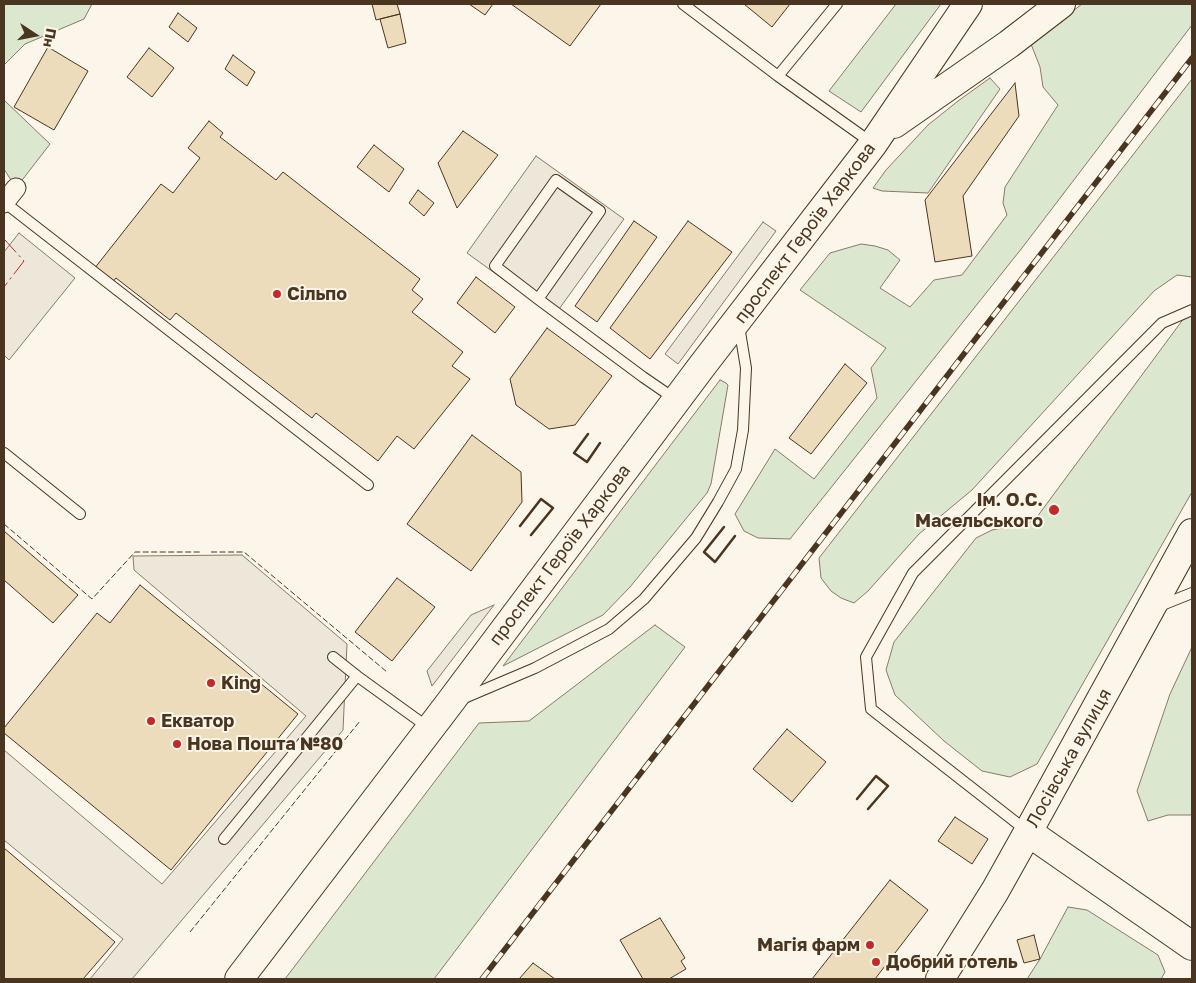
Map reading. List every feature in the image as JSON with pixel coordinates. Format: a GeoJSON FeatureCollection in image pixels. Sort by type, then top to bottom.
{"type":"FeatureCollection","features":[{"type":"Feature","properties":{"kind":"main road","name":"проспект Героїв Харкова"},"geometry":{"type":"LineString","coordinates":[[239,979],[677,400],[878,138],[968,4]]}},
{"type":"Feature","properties":{"kind":"main road"},"geometry":{"type":"LineString","coordinates":[[1026,4],[1040,8],[1058,6]]}},
{"type":"Feature","properties":{"kind":"main road","name":"проспект Героїв Харкова"},"geometry":{"type":"LineString","coordinates":[[878,138],[1009,44],[1058,6]]}},
{"type":"Feature","properties":{"kind":"main road","name":"Лосівська вулиця"},"geometry":{"type":"LineString","coordinates":[[940,979],[1028,832],[1192,533]]}},
{"type":"Feature","properties":{"kind":"main road"},"geometry":{"type":"LineString","coordinates":[[1028,832],[1192,946]]}},
{"type":"Feature","properties":{"kind":"lane"},"geometry":{"type":"LineString","coordinates":[[684,4],[778,76],[878,138]]}},
{"type":"Feature","properties":{"kind":"lane"},"geometry":{"type":"LineString","coordinates":[[778,76],[837,4]]}},
{"type":"Feature","properties":{"kind":"lane"},"geometry":{"type":"LineString","coordinates":[[538,298],[600,211],[556,180],[495,266],[643,377],[677,400]]}},
{"type":"Feature","properties":{"kind":"lane"},"geometry":{"type":"LineString","coordinates":[[8,198],[368,485]]}},
{"type":"Feature","properties":{"kind":"lane"},"geometry":{"type":"LineString","coordinates":[[1028,832],[871,709],[866,657],[914,573],[1162,323],[1192,310]]}},
{"type":"Feature","properties":{"kind":"lane"},"geometry":{"type":"LineString","coordinates":[[448,705],[535,668],[609,629],[644,599],[696,538],[736,469],[743,430],[746,368],[738,321]]}},
{"type":"Feature","properties":{"kind":"lane"},"geometry":{"type":"LineString","coordinates":[[4,453],[80,514]]}},
{"type":"Feature","properties":{"kind":"lane"},"geometry":{"type":"LineString","coordinates":[[1149,610],[1192,593]]}},
{"type":"Feature","properties":{"kind":"lane"},"geometry":{"type":"LineString","coordinates":[[333,657],[429,728]]}},
{"type":"Feature","properties":{"kind":"lane"},"geometry":{"type":"LineString","coordinates":[[224,839],[357,676]]}},
{"type":"Feature","properties":{"kind":"green space"},"geometry":{"type":"Polygon","coordinates":[[[4,4],[92,4],[84,19],[25,44],[4,65],[4,4]]]}},
{"type":"Feature","properties":{"kind":"green space"},"geometry":{"type":"Polygon","coordinates":[[[896,4],[941,4],[861,112],[829,91],[896,4]]]}},
{"type":"Feature","properties":{"kind":"green space"},"geometry":{"type":"Polygon","coordinates":[[[1082,4],[1192,4],[1192,25],[1022,248],[790,539],[758,538],[744,531],[735,514],[775,449],[814,479],[877,398],[871,368],[886,348],[800,290],[830,253],[861,244],[888,250],[900,260],[880,288],[910,307],[934,280],[962,275],[1007,215],[1003,203],[1005,187],[1058,105],[1043,87],[1040,67],[1031,44],[1082,4]]]}},
{"type":"Feature","properties":{"kind":"green space"},"geometry":{"type":"Polygon","coordinates":[[[990,78],[1000,89],[928,193],[882,191],[873,188],[886,170],[928,125],[990,78]]]}},
{"type":"Feature","properties":{"kind":"green space"},"geometry":{"type":"Polygon","coordinates":[[[1192,79],[1192,277],[1177,275],[1154,291],[972,490],[919,534],[868,591],[854,603],[841,598],[831,591],[821,578],[819,558],[1192,79]]]}},
{"type":"Feature","properties":{"kind":"green space"},"geometry":{"type":"Polygon","coordinates":[[[4,100],[50,144],[16,188],[4,169],[4,100]]]}},
{"type":"Feature","properties":{"kind":"green space"},"geometry":{"type":"Polygon","coordinates":[[[1190,310],[1192,310],[1192,492],[1037,764],[1010,777],[982,771],[944,741],[895,695],[886,670],[894,642],[976,538],[992,530],[1034,521],[1190,310]]]}},
{"type":"Feature","properties":{"kind":"green space"},"geometry":{"type":"Polygon","coordinates":[[[720,380],[728,385],[711,484],[707,493],[630,587],[603,615],[503,666],[720,380]]]}},
{"type":"Feature","properties":{"kind":"green space"},"geometry":{"type":"Polygon","coordinates":[[[655,625],[685,647],[434,979],[285,979],[479,723],[529,721],[655,625]]]}},
{"type":"Feature","properties":{"kind":"green space"},"geometry":{"type":"Polygon","coordinates":[[[1192,647],[1192,815],[1168,815],[1148,821],[1137,791],[1170,694],[1192,647]]]}},
{"type":"Feature","properties":{"kind":"green space"},"geometry":{"type":"Polygon","coordinates":[[[1068,907],[1087,910],[1158,955],[1165,972],[1161,979],[1027,979],[1068,907]]]}},
{"type":"Feature","properties":{"kind":"shaded area"},"geometry":{"type":"Polygon","coordinates":[[[536,156],[624,219],[554,316],[467,253],[536,156]]]}},
{"type":"Feature","properties":{"kind":"shaded area"},"geometry":{"type":"Polygon","coordinates":[[[763,222],[776,231],[678,364],[665,354],[763,222]]]}},
{"type":"Feature","properties":{"kind":"shaded area"},"geometry":{"type":"Polygon","coordinates":[[[19,233],[75,278],[9,360],[4,355],[4,252],[19,233]]]}},
{"type":"Feature","properties":{"kind":"shaded area"},"geometry":{"type":"Polygon","coordinates":[[[242,555],[347,644],[343,730],[132,979],[90,979],[123,939],[4,840],[4,750],[162,884],[306,716],[134,570],[133,556],[242,555]]]}},
{"type":"Feature","properties":{"kind":"shaded area"},"geometry":{"type":"Polygon","coordinates":[[[494,605],[432,686],[427,671],[471,615],[494,605]]]}},
{"type":"Feature","properties":{"kind":"building"},"geometry":{"type":"Polygon","coordinates":[[[372,4],[397,4],[400,14],[376,20],[372,4]]]}},
{"type":"Feature","properties":{"kind":"building"},"geometry":{"type":"Polygon","coordinates":[[[469,4],[493,4],[485,15],[469,4]]]}},
{"type":"Feature","properties":{"kind":"building"},"geometry":{"type":"Polygon","coordinates":[[[511,4],[601,4],[570,46],[511,4]]]}},
{"type":"Feature","properties":{"kind":"building"},"geometry":{"type":"Polygon","coordinates":[[[744,4],[790,4],[772,27],[744,4]]]}},
{"type":"Feature","properties":{"kind":"building"},"geometry":{"type":"Polygon","coordinates":[[[178,13],[197,28],[188,42],[169,27],[178,13]]]}},
{"type":"Feature","properties":{"kind":"building"},"geometry":{"type":"Polygon","coordinates":[[[400,14],[406,43],[388,48],[380,19],[400,14]]]}},
{"type":"Feature","properties":{"kind":"building"},"geometry":{"type":"Polygon","coordinates":[[[48,47],[88,71],[54,130],[14,107],[48,47]]]}},
{"type":"Feature","properties":{"kind":"building"},"geometry":{"type":"Polygon","coordinates":[[[149,48],[174,68],[152,97],[127,77],[149,48]]]}},
{"type":"Feature","properties":{"kind":"building"},"geometry":{"type":"Polygon","coordinates":[[[233,55],[255,72],[247,86],[225,69],[233,55]]]}},
{"type":"Feature","properties":{"kind":"building"},"geometry":{"type":"Polygon","coordinates":[[[1015,83],[1019,116],[963,196],[972,256],[935,262],[925,200],[1015,83]]]}},
{"type":"Feature","properties":{"kind":"building","name":"Сільпо"},"geometry":{"type":"Polygon","coordinates":[[[209,121],[223,133],[220,137],[276,180],[283,172],[420,279],[412,290],[423,299],[412,312],[463,352],[452,366],[470,379],[414,449],[397,436],[378,461],[316,413],[312,418],[176,313],[170,320],[116,278],[112,283],[94,269],[161,184],[173,193],[200,158],[188,148],[209,121]]]}},
{"type":"Feature","properties":{"kind":"building"},"geometry":{"type":"Polygon","coordinates":[[[463,131],[498,155],[457,208],[438,163],[463,131]]]}},
{"type":"Feature","properties":{"kind":"building"},"geometry":{"type":"Polygon","coordinates":[[[374,145],[404,169],[389,192],[357,167],[374,145]]]}},
{"type":"Feature","properties":{"kind":"building"},"geometry":{"type":"Polygon","coordinates":[[[418,190],[434,203],[424,216],[409,203],[418,190]]]}},
{"type":"Feature","properties":{"kind":"building"},"geometry":{"type":"Polygon","coordinates":[[[634,221],[657,237],[597,322],[575,306],[634,221]]]}},
{"type":"Feature","properties":{"kind":"building"},"geometry":{"type":"Polygon","coordinates":[[[688,221],[732,252],[650,359],[610,328],[688,221]]]}},
{"type":"Feature","properties":{"kind":"building"},"geometry":{"type":"Polygon","coordinates":[[[476,277],[515,307],[495,333],[457,303],[476,277]]]}},
{"type":"Feature","properties":{"kind":"building"},"geometry":{"type":"Polygon","coordinates":[[[547,328],[612,376],[575,425],[549,429],[516,405],[510,379],[547,328]]]}},
{"type":"Feature","properties":{"kind":"building"},"geometry":{"type":"Polygon","coordinates":[[[845,364],[867,383],[811,454],[789,438],[845,364]]]}},
{"type":"Feature","properties":{"kind":"building"},"geometry":{"type":"Polygon","coordinates":[[[472,435],[521,472],[522,502],[471,571],[407,524],[472,435]]]}},
{"type":"Feature","properties":{"kind":"building"},"geometry":{"type":"Polygon","coordinates":[[[4,531],[78,595],[53,623],[4,580],[4,531]]]}},
{"type":"Feature","properties":{"kind":"building"},"geometry":{"type":"Polygon","coordinates":[[[397,578],[435,607],[392,661],[355,632],[397,578]]]}},
{"type":"Feature","properties":{"kind":"building","name":"Екватор"},"geometry":{"type":"Polygon","coordinates":[[[140,585],[298,714],[171,870],[4,733],[4,728],[97,613],[110,623],[140,585]]]}},
{"type":"Feature","properties":{"kind":"building"},"geometry":{"type":"Polygon","coordinates":[[[787,729],[826,762],[792,802],[753,769],[787,729]]]}},
{"type":"Feature","properties":{"kind":"building"},"geometry":{"type":"Polygon","coordinates":[[[955,817],[988,839],[972,864],[938,841],[955,817]]]}},
{"type":"Feature","properties":{"kind":"building"},"geometry":{"type":"Polygon","coordinates":[[[4,848],[115,942],[83,979],[4,978],[4,848]]]}},
{"type":"Feature","properties":{"kind":"building","name":"Магія фарм"},"geometry":{"type":"Polygon","coordinates":[[[890,880],[928,910],[875,979],[812,979],[890,880]]]}},
{"type":"Feature","properties":{"kind":"building"},"geometry":{"type":"Polygon","coordinates":[[[660,918],[685,958],[681,961],[686,969],[669,979],[643,979],[620,940],[660,918]]]}},
{"type":"Feature","properties":{"kind":"building"},"geometry":{"type":"Polygon","coordinates":[[[1034,935],[1040,959],[1024,963],[1017,940],[1034,935]]]}},
{"type":"Feature","properties":{"kind":"building"},"geometry":{"type":"Polygon","coordinates":[[[533,963],[555,979],[519,979],[533,963]]]}},
{"type":"Feature","properties":{"kind":"railway"},"geometry":{"type":"LineString","coordinates":[[482,979],[1192,58]]}},
{"type":"Feature","properties":{"kind":"fence"},"geometry":{"type":"LineString","coordinates":[[4,524],[92,599],[135,552],[202,552]]}},
{"type":"Feature","properties":{"kind":"fence"},"geometry":{"type":"LineString","coordinates":[[211,552],[244,552],[387,672]]}},
{"type":"Feature","properties":{"kind":"fence"},"geometry":{"type":"LineString","coordinates":[[190,932],[360,721]]}},
{"type":"Feature","properties":{"kind":"wall"},"geometry":{"type":"LineString","coordinates":[[588,434],[574,453],[587,462],[600,443]]}},
{"type":"Feature","properties":{"kind":"wall"},"geometry":{"type":"LineString","coordinates":[[520,526],[541,499],[553,508],[531,535]]}},
{"type":"Feature","properties":{"kind":"wall"},"geometry":{"type":"LineString","coordinates":[[724,527],[704,552],[715,562],[735,536]]}},
{"type":"Feature","properties":{"kind":"wall"},"geometry":{"type":"LineString","coordinates":[[857,799],[876,776],[888,786],[868,809]]}},
{"type":"Feature","properties":{"kind":"power"},"geometry":{"type":"LineString","coordinates":[[4,239],[24,261],[4,287]]}},
{"type":"Feature","properties":{"kind":"place","name":"Сільпо"},"geometry":{"type":"Point","coordinates":[277,294]}},
{"type":"Feature","properties":{"kind":"place","name":"Ім. О.С. Масельського"},"geometry":{"type":"Point","coordinates":[1054,510]}},
{"type":"Feature","properties":{"kind":"place","name":"King"},"geometry":{"type":"Point","coordinates":[211,683]}},
{"type":"Feature","properties":{"kind":"place","name":"Екватор"},"geometry":{"type":"Point","coordinates":[151,721]}},
{"type":"Feature","properties":{"kind":"place","name":"Нова Пошта №80"},"geometry":{"type":"Point","coordinates":[177,744]}},
{"type":"Feature","properties":{"kind":"place","name":"Магія фарм"},"geometry":{"type":"Point","coordinates":[870,945]}},
{"type":"Feature","properties":{"kind":"place","name":"Добрий готель"},"geometry":{"type":"Point","coordinates":[876,962]}}]}
